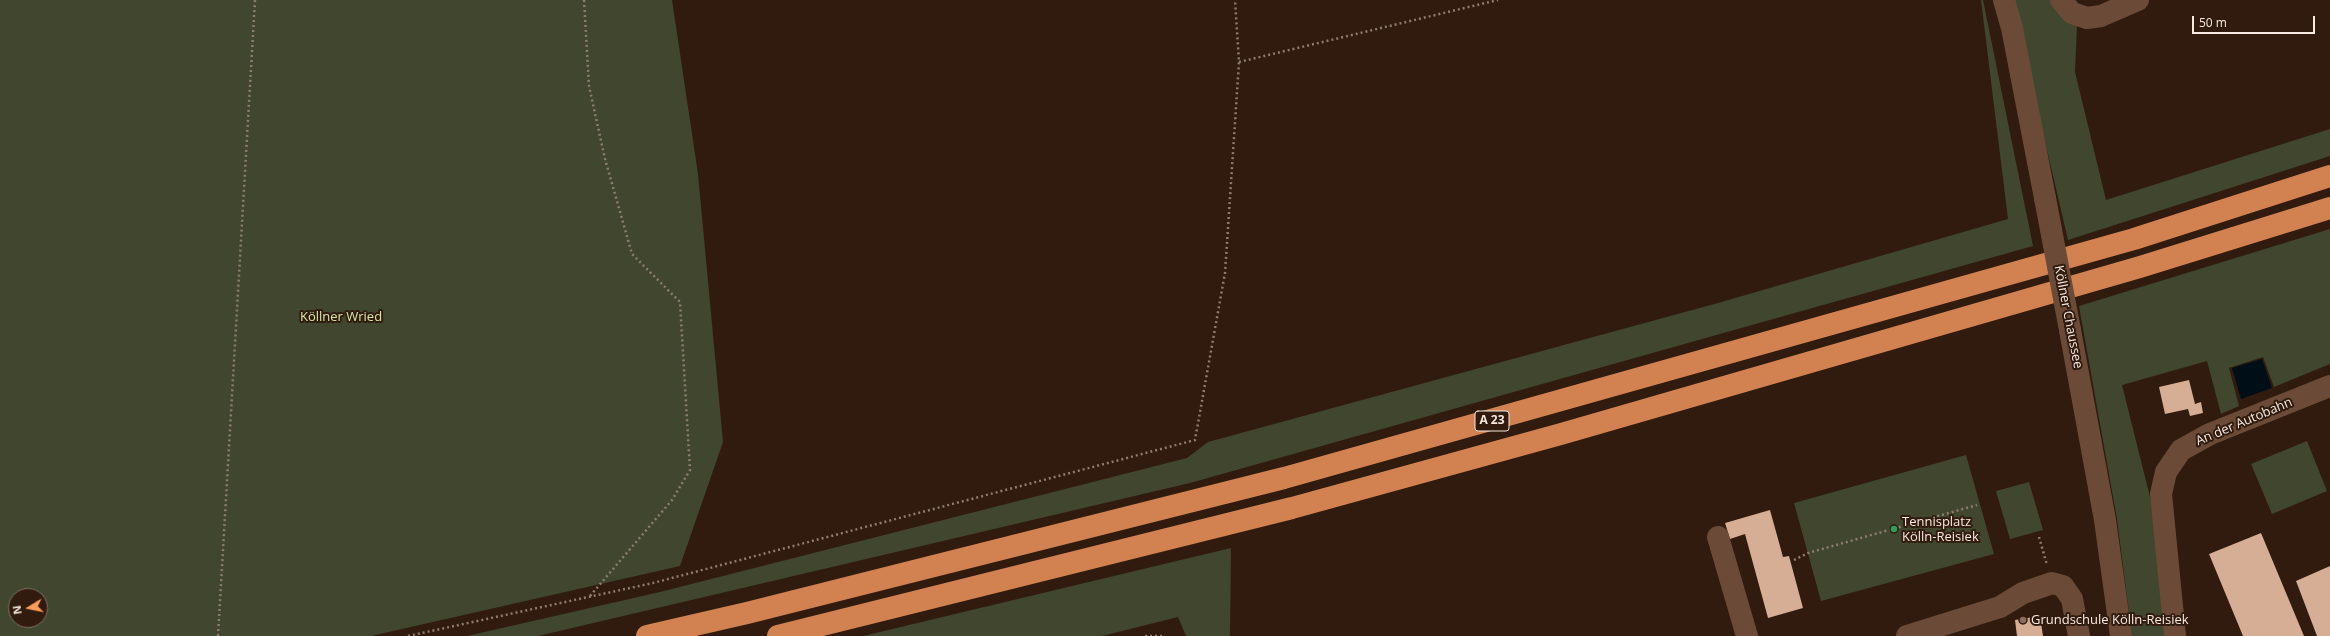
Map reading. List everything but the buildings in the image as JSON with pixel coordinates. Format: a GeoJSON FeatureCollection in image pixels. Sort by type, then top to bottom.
{"type":"FeatureCollection","features":[{"type":"Feature","properties":{"kind":"highway","name":"A 23"},"geometry":{"type":"LineString","coordinates":[[647,636],[747,613],[1292,476],[2134,239],[2330,176]]}},
{"type":"Feature","properties":{"kind":"highway","name":"A 23"},"geometry":{"type":"LineString","coordinates":[[778,636],[1292,508],[1561,434],[2140,267],[2330,208]]}},
{"type":"Feature","properties":{"kind":"street","name":"Köllner Chaussee"},"geometry":{"type":"LineString","coordinates":[[2004,0],[2012,28],[2046,198],[2105,520],[2121,636]]}},
{"type":"Feature","properties":{"kind":"street"},"geometry":{"type":"LineString","coordinates":[[2061,0],[2072,13],[2086,18],[2101,16],[2138,0]]}},
{"type":"Feature","properties":{"kind":"street","name":"An der Autobahn"},"geometry":{"type":"LineString","coordinates":[[2175,636],[2161,494],[2166,472],[2181,450],[2204,437],[2330,386]]}},
{"type":"Feature","properties":{"kind":"street"},"geometry":{"type":"LineString","coordinates":[[1718,537],[1747,636]]}},
{"type":"Feature","properties":{"kind":"street"},"geometry":{"type":"LineString","coordinates":[[1907,636],[2000,607],[2023,593],[2052,583],[2064,586],[2072,599],[2079,636]]}},
{"type":"Feature","properties":{"kind":"path"},"geometry":{"type":"LineString","coordinates":[[218,636],[255,0]]}},
{"type":"Feature","properties":{"kind":"path"},"geometry":{"type":"LineString","coordinates":[[584,0],[589,86],[607,167],[632,254],[680,302],[690,470],[672,500],[590,597]]}},
{"type":"Feature","properties":{"kind":"path"},"geometry":{"type":"LineString","coordinates":[[408,636],[653,583],[1195,440],[1225,273],[1240,62],[1235,0]]}},
{"type":"Feature","properties":{"kind":"path"},"geometry":{"type":"LineString","coordinates":[[1240,62],[1498,0]]}},
{"type":"Feature","properties":{"kind":"path"},"geometry":{"type":"LineString","coordinates":[[1794,560],[1808,553],[1978,505]]}},
{"type":"Feature","properties":{"kind":"path"},"geometry":{"type":"LineString","coordinates":[[2040,537],[2052,583]]}},
{"type":"Feature","properties":{"kind":"path"},"geometry":{"type":"LineString","coordinates":[[1145,636],[1163,636]]}},
{"type":"Feature","properties":{"kind":"green space","name":"Köllner Wried"},"geometry":{"type":"Polygon","coordinates":[[[0,0],[672,0],[698,174],[723,442],[680,566],[371,636],[0,636],[0,0]]]}},
{"type":"Feature","properties":{"kind":"green space"},"geometry":{"type":"Polygon","coordinates":[[[1981,0],[1983,0],[2033,246],[1190,483],[538,636],[467,636],[660,592],[1187,458],[1208,442],[1718,303],[2008,219],[1981,0]]]}},
{"type":"Feature","properties":{"kind":"green space"},"geometry":{"type":"Polygon","coordinates":[[[2012,0],[2052,0],[2077,25],[2075,72],[2106,200],[2330,129],[2330,156],[2068,240],[2012,0]]]}},
{"type":"Feature","properties":{"kind":"green space"},"geometry":{"type":"Polygon","coordinates":[[[2330,229],[2330,364],[2274,387],[2263,357],[2229,368],[2239,406],[2221,414],[2207,361],[2122,385],[2150,497],[2160,556],[2164,636],[2132,636],[2117,519],[2079,306],[2330,229]]]}},
{"type":"Feature","properties":{"kind":"green space"},"geometry":{"type":"Polygon","coordinates":[[[2307,441],[2327,491],[2272,514],[2251,464],[2307,441]]]}},
{"type":"Feature","properties":{"kind":"green space","name":"Tennisplatz Kölln-Reisiek"},"geometry":{"type":"Polygon","coordinates":[[[1966,455],[1994,554],[1821,601],[1794,503],[1966,455]]]}},
{"type":"Feature","properties":{"kind":"green space"},"geometry":{"type":"Polygon","coordinates":[[[2029,482],[2043,530],[2010,539],[1996,491],[2029,482]]]}},
{"type":"Feature","properties":{"kind":"green space"},"geometry":{"type":"Polygon","coordinates":[[[1231,548],[1230,636],[1186,636],[1178,617],[1102,636],[863,636],[1231,548]]]}},
{"type":"Feature","properties":{"kind":"shaded area"},"geometry":{"type":"Polygon","coordinates":[[[2262,359],[2272,388],[2241,399],[2232,368],[2262,359]]]}},
{"type":"Feature","properties":{"kind":"place","name":"Tennisplatz Kölln-Reisiek"},"geometry":{"type":"Point","coordinates":[1894,529]}},
{"type":"Feature","properties":{"kind":"place","name":"Grundschule Kölln-Reisiek"},"geometry":{"type":"Point","coordinates":[2023,620]}}]}
